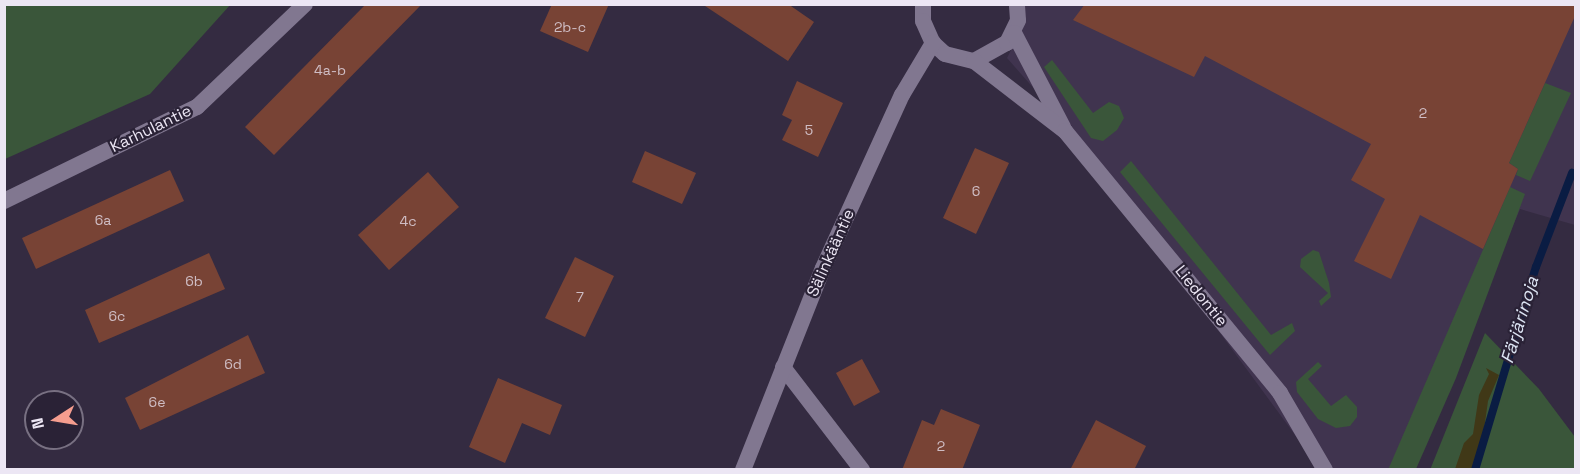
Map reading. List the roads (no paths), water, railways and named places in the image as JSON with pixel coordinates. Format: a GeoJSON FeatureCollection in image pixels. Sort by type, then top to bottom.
{"type":"FeatureCollection","features":[{"type":"Feature","properties":{"kind":"street","name":"Karhulantie"},"geometry":{"type":"LineString","coordinates":[[4,201],[197,107],[305,4]]}},
{"type":"Feature","properties":{"kind":"street"},"geometry":{"type":"LineString","coordinates":[[923,4],[923,21],[933,43],[945,54],[975,61],[998,52],[1014,33],[1017,4]]}},
{"type":"Feature","properties":{"kind":"street","name":"Liedontie"},"geometry":{"type":"LineString","coordinates":[[1014,33],[1065,131],[1280,393],[1325,470]]}},
{"type":"Feature","properties":{"kind":"street","name":"Sälinkääntie"},"geometry":{"type":"LineString","coordinates":[[743,470],[783,367],[902,95],[933,43]]}},
{"type":"Feature","properties":{"kind":"street","name":"Liedontie"},"geometry":{"type":"LineString","coordinates":[[975,61],[1065,131]]}},
{"type":"Feature","properties":{"kind":"street"},"geometry":{"type":"LineString","coordinates":[[783,367],[861,470]]}},
{"type":"Feature","properties":{"kind":"waterway","name":"Färjärinoja"},"geometry":{"type":"LineString","coordinates":[[1475,470],[1536,267],[1572,173]]}}]}
